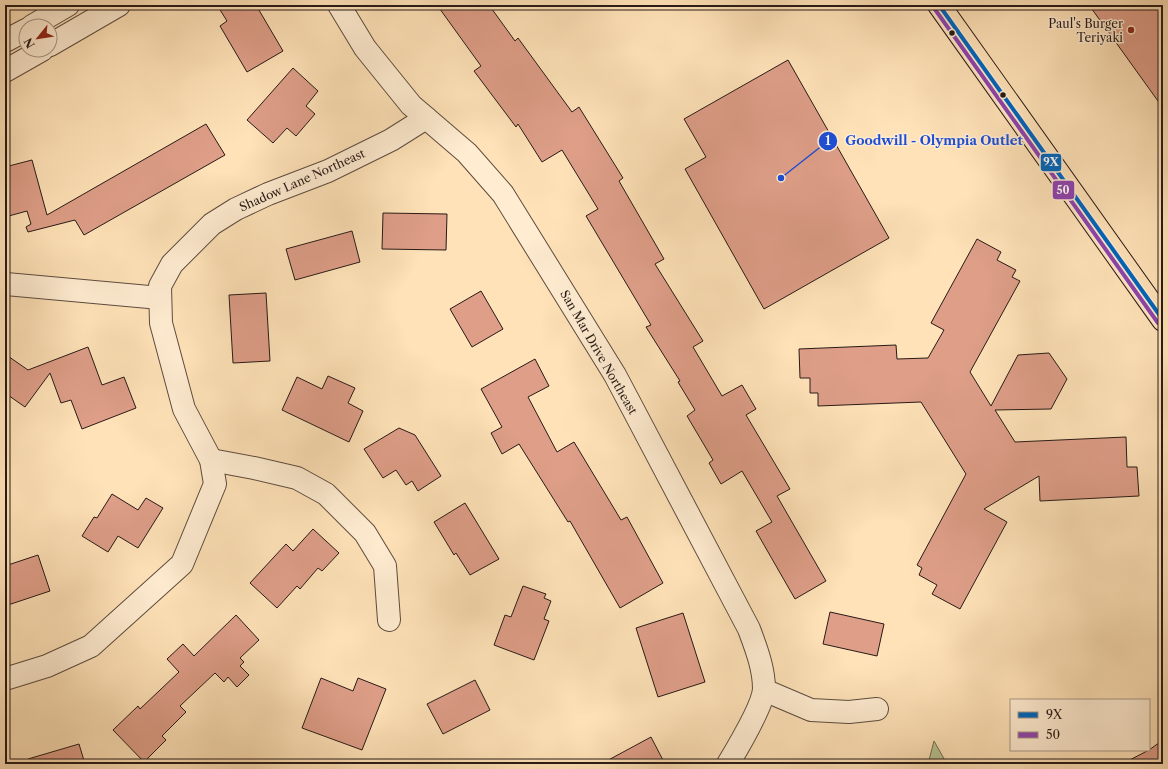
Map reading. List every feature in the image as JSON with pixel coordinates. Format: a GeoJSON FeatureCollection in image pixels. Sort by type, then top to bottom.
{"type":"FeatureCollection","features":[{"type":"Feature","properties":{"kind":"main road"},"geometry":{"type":"LineString","coordinates":[[939,5],[1163,320]]}},
{"type":"Feature","properties":{"kind":"street"},"geometry":{"type":"LineString","coordinates":[[46,18],[68,5]]}},
{"type":"Feature","properties":{"kind":"street"},"geometry":{"type":"LineString","coordinates":[[58,40],[119,5]]}},
{"type":"Feature","properties":{"kind":"street","name":"San Mar Drive Northeast"},"geometry":{"type":"LineString","coordinates":[[339,5],[364,48],[411,105],[467,153],[503,194],[615,375],[749,629],[760,657],[764,690],[759,705],[728,764]]}},
{"type":"Feature","properties":{"kind":"street"},"geometry":{"type":"LineString","coordinates":[[5,41],[18,34]]}},
{"type":"Feature","properties":{"kind":"street"},"geometry":{"type":"LineString","coordinates":[[5,71],[28,58]]}},
{"type":"Feature","properties":{"kind":"street","name":"Shadow Lane Northeast"},"geometry":{"type":"LineString","coordinates":[[5,679],[47,666],[91,646],[182,564],[215,484],[210,460],[184,410],[161,323],[160,286],[172,264],[212,224],[236,209],[268,194],[328,171],[391,140],[426,118]]}},
{"type":"Feature","properties":{"kind":"street"},"geometry":{"type":"LineString","coordinates":[[6,284],[160,298]]}},
{"type":"Feature","properties":{"kind":"street"},"geometry":{"type":"LineString","coordinates":[[210,460],[298,478],[326,494],[365,533],[385,566],[389,620]]}},
{"type":"Feature","properties":{"kind":"street"},"geometry":{"type":"LineString","coordinates":[[764,690],[811,710],[849,712],[877,709]]}},
{"type":"Feature","properties":{"kind":"green space"},"geometry":{"type":"Polygon","coordinates":[[[934,741],[947,764],[928,764],[934,741]]]}},
{"type":"Feature","properties":{"kind":"building"},"geometry":{"type":"Polygon","coordinates":[[[217,5],[256,5],[283,51],[247,72],[220,26],[227,21],[217,5]]]}},
{"type":"Feature","properties":{"kind":"building"},"geometry":{"type":"Polygon","coordinates":[[[437,5],[489,5],[515,41],[518,38],[572,112],[579,107],[623,178],[619,181],[664,259],[655,264],[703,341],[693,347],[722,396],[742,385],[756,409],[746,415],[790,489],[777,496],[826,581],[795,599],[756,531],[772,522],[742,471],[721,484],[709,463],[713,460],[687,416],[695,410],[678,382],[680,381],[646,327],[651,325],[586,216],[598,209],[562,150],[542,162],[518,124],[516,127],[474,71],[481,66],[437,5]]]}},
{"type":"Feature","properties":{"kind":"building"},"geometry":{"type":"Polygon","coordinates":[[[1089,5],[1163,5],[1163,108],[1089,5]]]}},
{"type":"Feature","properties":{"kind":"building"},"geometry":{"type":"Polygon","coordinates":[[[788,60],[889,238],[764,309],[685,169],[706,157],[684,119],[788,60]]]}},
{"type":"Feature","properties":{"kind":"building"},"geometry":{"type":"Polygon","coordinates":[[[293,68],[318,91],[306,106],[315,114],[296,136],[287,128],[273,143],[247,120],[293,68]]]}},
{"type":"Feature","properties":{"kind":"building"},"geometry":{"type":"Polygon","coordinates":[[[206,124],[225,155],[84,235],[75,220],[28,232],[26,227],[31,224],[27,211],[5,217],[5,167],[32,160],[47,215],[206,124]]]}},
{"type":"Feature","properties":{"kind":"building"},"geometry":{"type":"Polygon","coordinates":[[[383,213],[447,214],[446,250],[382,249],[383,213]]]}},
{"type":"Feature","properties":{"kind":"building"},"geometry":{"type":"Polygon","coordinates":[[[352,231],[360,262],[295,280],[286,249],[352,231]]]}},
{"type":"Feature","properties":{"kind":"building"},"geometry":{"type":"Polygon","coordinates":[[[977,239],[1001,252],[997,260],[1016,270],[1012,277],[1020,281],[970,372],[991,406],[1018,355],[1049,353],[1067,379],[1051,409],[995,410],[1015,442],[1126,437],[1127,467],[1137,467],[1139,496],[1040,501],[1039,476],[984,509],[1007,522],[960,609],[932,594],[937,585],[919,575],[922,568],[917,565],[966,474],[921,402],[818,406],[818,393],[810,393],[810,378],[800,378],[799,349],[896,345],[897,359],[928,358],[944,330],[931,323],[977,239]]]}},
{"type":"Feature","properties":{"kind":"building"},"geometry":{"type":"Polygon","coordinates":[[[481,291],[503,329],[472,347],[450,309],[481,291]]]}},
{"type":"Feature","properties":{"kind":"building"},"geometry":{"type":"Polygon","coordinates":[[[266,293],[270,361],[233,363],[229,295],[266,293]]]}},
{"type":"Feature","properties":{"kind":"building"},"geometry":{"type":"Polygon","coordinates":[[[88,347],[102,385],[124,377],[136,408],[82,429],[71,400],[61,403],[50,373],[25,407],[5,393],[5,354],[28,370],[88,347]]]}},
{"type":"Feature","properties":{"kind":"building"},"geometry":{"type":"Polygon","coordinates":[[[535,359],[549,386],[528,397],[557,452],[574,442],[621,520],[627,517],[663,583],[620,608],[570,521],[568,522],[519,444],[502,454],[491,433],[502,427],[481,389],[535,359]]]}},
{"type":"Feature","properties":{"kind":"building"},"geometry":{"type":"Polygon","coordinates":[[[328,376],[355,388],[348,403],[363,411],[349,442],[282,410],[297,377],[322,389],[328,376]]]}},
{"type":"Feature","properties":{"kind":"building"},"geometry":{"type":"Polygon","coordinates":[[[399,428],[415,435],[441,476],[418,491],[412,481],[406,485],[396,470],[383,478],[364,449],[399,428]]]}},
{"type":"Feature","properties":{"kind":"building"},"geometry":{"type":"Polygon","coordinates":[[[112,494],[138,510],[146,498],[163,508],[138,548],[118,536],[108,552],[82,536],[94,517],[97,518],[112,494]]]}},
{"type":"Feature","properties":{"kind":"building"},"geometry":{"type":"Polygon","coordinates":[[[465,503],[499,559],[470,575],[456,553],[454,555],[434,522],[465,503]]]}},
{"type":"Feature","properties":{"kind":"building"},"geometry":{"type":"Polygon","coordinates":[[[313,529],[339,553],[322,571],[318,568],[300,589],[297,586],[277,608],[250,583],[286,544],[293,551],[313,529]]]}},
{"type":"Feature","properties":{"kind":"building"},"geometry":{"type":"Polygon","coordinates":[[[38,555],[50,591],[5,606],[5,566],[38,555]]]}},
{"type":"Feature","properties":{"kind":"building"},"geometry":{"type":"Polygon","coordinates":[[[523,586],[546,594],[544,598],[551,601],[544,619],[549,621],[534,660],[494,645],[505,615],[511,617],[523,586]]]}},
{"type":"Feature","properties":{"kind":"building"},"geometry":{"type":"Polygon","coordinates":[[[830,612],[884,624],[877,656],[823,644],[830,612]]]}},
{"type":"Feature","properties":{"kind":"building"},"geometry":{"type":"Polygon","coordinates":[[[683,613],[705,682],[658,697],[636,628],[683,613]]]}},
{"type":"Feature","properties":{"kind":"building"},"geometry":{"type":"Polygon","coordinates":[[[236,615],[259,640],[240,658],[244,662],[240,666],[249,675],[237,687],[228,677],[224,682],[215,673],[180,706],[186,712],[162,736],[166,740],[144,762],[113,730],[138,706],[140,709],[179,672],[167,659],[183,644],[194,656],[236,615]]]}},
{"type":"Feature","properties":{"kind":"building"},"geometry":{"type":"Polygon","coordinates":[[[321,678],[353,691],[358,678],[386,689],[362,750],[302,728],[321,678]]]}},
{"type":"Feature","properties":{"kind":"building"},"geometry":{"type":"Polygon","coordinates":[[[475,680],[490,710],[443,734],[427,704],[475,680]]]}},
{"type":"Feature","properties":{"kind":"building"},"geometry":{"type":"Polygon","coordinates":[[[651,737],[665,764],[601,764],[651,737]]]}},
{"type":"Feature","properties":{"kind":"building"},"geometry":{"type":"Polygon","coordinates":[[[1163,740],[1163,764],[1122,764],[1147,751],[1150,751],[1150,749],[1163,740]]]}},
{"type":"Feature","properties":{"kind":"building"},"geometry":{"type":"Polygon","coordinates":[[[79,744],[85,764],[29,764],[28,759],[79,744]]]}},
{"type":"Feature","properties":{"kind":"transit line","name":"9X"},"geometry":{"type":"LineString","coordinates":[[939,5],[1163,320]]}},
{"type":"Feature","properties":{"kind":"transit line","name":"50"},"geometry":{"type":"LineString","coordinates":[[934,8],[1158,323]]}},
{"type":"Feature","properties":{"kind":"place","name":"Paul's Burger Teriyaki"},"geometry":{"type":"Point","coordinates":[1131,30]}},
{"type":"Feature","properties":{"kind":"place","name":"Goodwill - Olympia Outlet"},"geometry":{"type":"Point","coordinates":[781,178]}}]}
